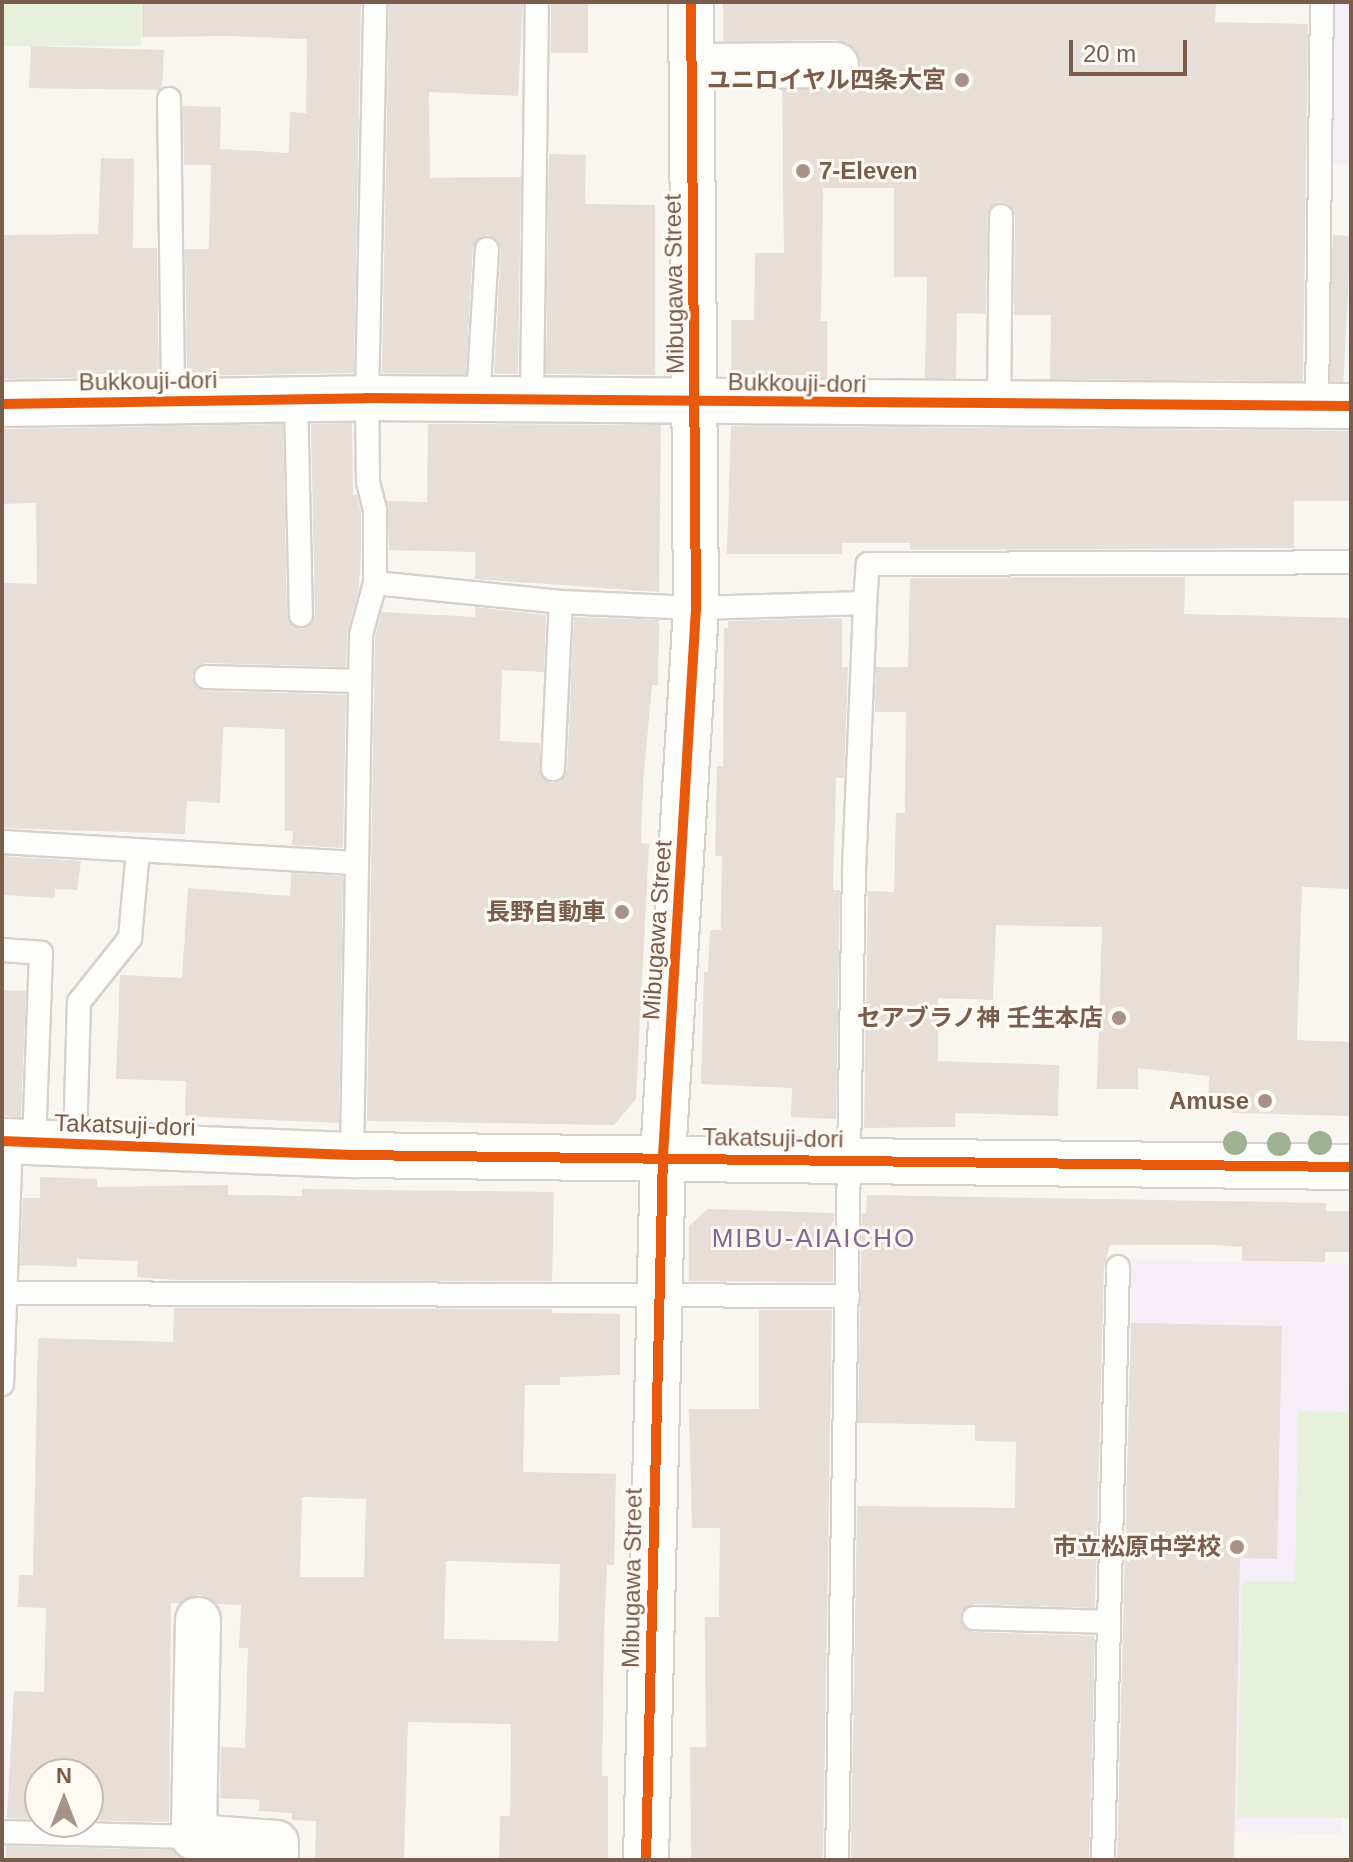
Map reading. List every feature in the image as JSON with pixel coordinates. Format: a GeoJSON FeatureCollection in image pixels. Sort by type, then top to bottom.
{"type":"FeatureCollection","features":[{"type":"Feature","properties":{"kind":"street","name":"Mibugawa Street"},"geometry":{"type":"LineString","coordinates":[[646,1860],[663,1156],[696,608],[691,2]]}},
{"type":"Feature","properties":{"kind":"street"},"geometry":{"type":"LineString","coordinates":[[692,66],[836,65]]}},
{"type":"Feature","properties":{"kind":"street","name":"Bukkouji-dori"},"geometry":{"type":"LineString","coordinates":[[2,404],[367,398],[532,402],[1334,406]]}},
{"type":"Feature","properties":{"kind":"street","name":"Takatsuji-dori"},"geometry":{"type":"LineString","coordinates":[[30,1142],[352,1155],[663,1156],[1351,1167]]}},
{"type":"Feature","properties":{"kind":"street"},"geometry":{"type":"LineString","coordinates":[[198,1620],[194,1837],[276,1843],[276,1860]]}},
{"type":"Feature","properties":{"kind":"lane"},"geometry":{"type":"LineString","coordinates":[[352,1155],[361,635],[375,583],[375,510],[368,482],[367,398],[375,2]]}},
{"type":"Feature","properties":{"kind":"lane"},"geometry":{"type":"LineString","coordinates":[[532,402],[537,2]]}},
{"type":"Feature","properties":{"kind":"lane"},"geometry":{"type":"LineString","coordinates":[[1322,2],[1334,406]]}},
{"type":"Feature","properties":{"kind":"lane"},"geometry":{"type":"LineString","coordinates":[[169,99],[173,401]]}},
{"type":"Feature","properties":{"kind":"lane"},"geometry":{"type":"LineString","coordinates":[[999,405],[1001,216]]}},
{"type":"Feature","properties":{"kind":"lane"},"geometry":{"type":"LineString","coordinates":[[478,400],[487,249]]}},
{"type":"Feature","properties":{"kind":"lane"},"geometry":{"type":"LineString","coordinates":[[296,399],[301,615]]}},
{"type":"Feature","properties":{"kind":"lane"},"geometry":{"type":"LineString","coordinates":[[837,1860],[854,870],[868,564],[1351,562]]}},
{"type":"Feature","properties":{"kind":"lane"},"geometry":{"type":"LineString","coordinates":[[375,583],[561,602],[696,608],[865,603]]}},
{"type":"Feature","properties":{"kind":"lane"},"geometry":{"type":"LineString","coordinates":[[553,769],[561,602]]}},
{"type":"Feature","properties":{"kind":"lane"},"geometry":{"type":"LineString","coordinates":[[206,677],[360,681]]}},
{"type":"Feature","properties":{"kind":"lane"},"geometry":{"type":"LineString","coordinates":[[2,842],[356,863]]}},
{"type":"Feature","properties":{"kind":"lane"},"geometry":{"type":"LineString","coordinates":[[30,1142],[79,1002],[130,938],[138,850]]}},
{"type":"Feature","properties":{"kind":"lane"},"geometry":{"type":"LineString","coordinates":[[2,950],[41,953],[30,1142],[5,1293],[2,1384]]}},
{"type":"Feature","properties":{"kind":"lane"},"geometry":{"type":"LineString","coordinates":[[1103,1860],[1118,1267]]}},
{"type":"Feature","properties":{"kind":"lane"},"geometry":{"type":"LineString","coordinates":[[5,1293],[848,1296]]}},
{"type":"Feature","properties":{"kind":"lane"},"geometry":{"type":"LineString","coordinates":[[974,1618],[1109,1622]]}},
{"type":"Feature","properties":{"kind":"lane"},"geometry":{"type":"LineString","coordinates":[[2,1832],[194,1837]]}},
{"type":"Feature","properties":{"kind":"shaded area"},"geometry":{"type":"Polygon","coordinates":[[[1331,2],[1351,2],[1351,164],[1331,164],[1331,2]]]}},
{"type":"Feature","properties":{"kind":"shaded area","name":"市立松原中学校"},"geometry":{"type":"Polygon","coordinates":[[[1132,1260],[1351,1264],[1341,1834],[1122,1830],[1132,1260]]]}},
{"type":"Feature","properties":{"kind":"green space"},"geometry":{"type":"Polygon","coordinates":[[[2,2],[141,2],[141,46],[2,46],[2,2]]]}},
{"type":"Feature","properties":{"kind":"green space"},"geometry":{"type":"Polygon","coordinates":[[[1298,1411],[1351,1412],[1351,1818],[1237,1818],[1242,1581],[1295,1581],[1298,1411]]]}},
{"type":"Feature","properties":{"kind":"building"},"geometry":{"type":"Polygon","coordinates":[[[142,2],[361,2],[354,373],[187,376],[185,249],[209,249],[211,165],[184,165],[183,106],[221,107],[220,149],[289,153],[290,112],[306,113],[307,43],[306,39],[230,36],[142,37],[142,2]]]}},
{"type":"Feature","properties":{"kind":"building"},"geometry":{"type":"Polygon","coordinates":[[[389,2],[523,2],[518,96],[429,92],[430,178],[521,177],[518,374],[494,374],[501,250],[495,238],[487,235],[476,241],[473,248],[466,374],[382,373],[389,2]]]}},
{"type":"Feature","properties":{"kind":"building"},"geometry":{"type":"Polygon","coordinates":[[[551,2],[588,2],[588,53],[551,53],[551,2]]]}},
{"type":"Feature","properties":{"kind":"building"},"geometry":{"type":"Polygon","coordinates":[[[723,2],[1216,3],[1215,22],[1308,24],[1303,381],[1050,379],[1051,315],[1014,315],[1015,216],[1009,204],[1000,202],[989,208],[987,216],[986,314],[957,313],[956,378],[925,378],[927,277],[894,277],[894,188],[823,188],[821,321],[827,321],[827,377],[731,376],[731,320],[754,320],[755,253],[784,253],[782,90],[848,87],[858,77],[861,64],[857,52],[849,44],[837,40],[723,41],[723,2]]]}},
{"type":"Feature","properties":{"kind":"building"},"geometry":{"type":"Polygon","coordinates":[[[31,46],[164,50],[162,87],[159,90],[29,88],[31,46]]]}},
{"type":"Feature","properties":{"kind":"building"},"geometry":{"type":"Polygon","coordinates":[[[549,154],[586,155],[585,204],[655,205],[655,375],[546,374],[549,154]]]}},
{"type":"Feature","properties":{"kind":"building"},"geometry":{"type":"Polygon","coordinates":[[[101,158],[134,159],[133,248],[157,248],[159,376],[2,379],[2,235],[98,234],[101,158]]]}},
{"type":"Feature","properties":{"kind":"building"},"geometry":{"type":"Polygon","coordinates":[[[1333,235],[1351,236],[1343,382],[1325,381],[1333,235]]]}},
{"type":"Feature","properties":{"kind":"building"},"geometry":{"type":"Polygon","coordinates":[[[352,423],[353,495],[357,495],[361,512],[361,549],[359,589],[347,634],[346,667],[206,663],[195,669],[192,677],[198,688],[206,691],[346,695],[343,848],[292,845],[293,831],[285,831],[285,729],[223,727],[220,803],[187,801],[185,834],[2,828],[2,583],[37,584],[36,503],[2,504],[2,429],[283,424],[287,615],[290,623],[301,629],[309,626],[315,615],[311,424],[352,423]]]}},
{"type":"Feature","properties":{"kind":"building"},"geometry":{"type":"Polygon","coordinates":[[[428,424],[661,425],[659,592],[475,579],[475,552],[389,550],[387,501],[427,502],[428,424]]]}},
{"type":"Feature","properties":{"kind":"building"},"geometry":{"type":"Polygon","coordinates":[[[731,426],[1351,431],[1351,488],[1349,501],[1294,501],[1294,548],[910,550],[910,543],[842,543],[842,554],[727,554],[731,426]]]}},
{"type":"Feature","properties":{"kind":"building"},"geometry":{"type":"Polygon","coordinates":[[[1185,577],[1184,614],[1351,618],[1351,889],[1302,887],[1297,1040],[1351,1042],[1351,1116],[1232,1113],[1232,1108],[1208,1107],[1209,1076],[1138,1068],[1138,1089],[1097,1089],[1102,927],[996,925],[993,1000],[938,998],[938,1061],[1059,1065],[1058,1116],[955,1113],[955,1127],[864,1128],[868,891],[894,892],[896,813],[905,813],[906,712],[875,712],[876,667],[908,667],[910,578],[1185,577]]]}},
{"type":"Feature","properties":{"kind":"building"},"geometry":{"type":"Polygon","coordinates":[[[475,607],[546,615],[544,672],[502,670],[500,741],[540,743],[540,775],[552,783],[560,781],[567,770],[574,617],[659,620],[658,685],[652,685],[643,784],[641,843],[649,844],[636,1099],[614,1125],[367,1121],[375,637],[382,612],[475,617],[475,607]]]}},
{"type":"Feature","properties":{"kind":"building"},"geometry":{"type":"Polygon","coordinates":[[[842,618],[842,667],[848,667],[844,778],[836,778],[833,890],[840,890],[836,1119],[791,1117],[792,1088],[701,1084],[704,972],[708,972],[710,930],[721,930],[722,856],[715,856],[717,766],[723,766],[724,628],[728,628],[728,621],[842,618]]]}},
{"type":"Feature","properties":{"kind":"building"},"geometry":{"type":"Polygon","coordinates":[[[2,856],[81,861],[77,890],[55,889],[55,898],[2,895],[2,856]]]}},
{"type":"Feature","properties":{"kind":"building"},"geometry":{"type":"Polygon","coordinates":[[[291,873],[343,876],[339,1123],[185,1116],[186,1081],[116,1079],[120,975],[182,978],[188,888],[290,896],[291,873]]]}},
{"type":"Feature","properties":{"kind":"building"},"geometry":{"type":"Polygon","coordinates":[[[2,990],[26,991],[21,1117],[2,1116],[2,990]]]}},
{"type":"Feature","properties":{"kind":"building"},"geometry":{"type":"Polygon","coordinates":[[[40,1177],[97,1179],[97,1187],[228,1185],[228,1195],[302,1196],[302,1189],[554,1192],[552,1281],[175,1280],[137,1277],[138,1261],[77,1259],[77,1267],[20,1265],[23,1198],[40,1198],[40,1177]]]}},
{"type":"Feature","properties":{"kind":"building"},"geometry":{"type":"Polygon","coordinates":[[[867,1195],[1326,1203],[1326,1211],[1351,1211],[1351,1252],[1325,1252],[1325,1262],[1242,1261],[1242,1247],[1218,1245],[1110,1245],[1104,1267],[1095,1608],[974,1604],[962,1611],[962,1625],[974,1632],[1095,1636],[1089,1860],[851,1860],[857,1506],[1015,1508],[1016,1442],[975,1441],[975,1425],[858,1423],[862,1213],[866,1213],[867,1195]]]}},
{"type":"Feature","properties":{"kind":"building"},"geometry":{"type":"Polygon","coordinates":[[[708,1209],[834,1213],[833,1282],[689,1281],[689,1226],[708,1209]]]}},
{"type":"Feature","properties":{"kind":"building"},"geometry":{"type":"Polygon","coordinates":[[[174,1308],[552,1309],[552,1313],[620,1314],[620,1375],[560,1377],[560,1385],[525,1385],[523,1472],[616,1474],[614,1565],[607,1565],[604,1637],[602,1776],[608,1776],[608,1860],[499,1860],[500,1816],[510,1816],[511,1724],[408,1722],[404,1860],[315,1860],[316,1821],[292,1820],[292,1813],[259,1811],[259,1800],[220,1798],[221,1747],[245,1748],[248,1648],[239,1648],[241,1605],[217,1604],[199,1595],[181,1603],[171,1603],[169,1822],[104,1820],[104,1758],[24,1758],[24,1819],[7,1818],[14,1691],[44,1692],[46,1608],[18,1607],[19,1575],[33,1575],[38,1338],[173,1342],[174,1308]],[[302,1497],[300,1577],[364,1577],[366,1499],[302,1497]],[[446,1561],[444,1639],[558,1641],[560,1564],[446,1561]]]}},
{"type":"Feature","properties":{"kind":"building"},"geometry":{"type":"Polygon","coordinates":[[[759,1310],[832,1310],[823,1860],[691,1860],[690,1747],[706,1747],[705,1617],[719,1617],[720,1528],[692,1528],[689,1409],[759,1409],[759,1310]]]}},
{"type":"Feature","properties":{"kind":"building"},"geometry":{"type":"Polygon","coordinates":[[[1131,1323],[1282,1326],[1277,1559],[1240,1558],[1234,1860],[1117,1860],[1131,1323]]]}},
{"type":"Feature","properties":{"kind":"building"},"geometry":{"type":"Polygon","coordinates":[[[6,1846],[173,1850],[186,1860],[6,1860],[6,1846]]]}},
{"type":"Feature","properties":{"kind":"cycle path"},"geometry":{"type":"LineString","coordinates":[[646,1860],[663,1156],[696,608],[691,2]]}},
{"type":"Feature","properties":{"kind":"cycle path"},"geometry":{"type":"LineString","coordinates":[[2,404],[367,398],[1351,406]]}},
{"type":"Feature","properties":{"kind":"cycle path"},"geometry":{"type":"LineString","coordinates":[[2,1141],[352,1155],[1351,1167]]}},
{"type":"Feature","properties":{"kind":"place","name":"ユニロイヤル四条大宮"},"geometry":{"type":"Point","coordinates":[962,80]}},
{"type":"Feature","properties":{"kind":"place","name":"7-Eleven"},"geometry":{"type":"Point","coordinates":[803,171]}},
{"type":"Feature","properties":{"kind":"place","name":"長野自動車"},"geometry":{"type":"Point","coordinates":[622,912]}},
{"type":"Feature","properties":{"kind":"place","name":"セアブラノ神 壬生本店"},"geometry":{"type":"Point","coordinates":[1119,1018]}},
{"type":"Feature","properties":{"kind":"place","name":"Amuse"},"geometry":{"type":"Point","coordinates":[1265,1101]}},
{"type":"Feature","properties":{"kind":"place","name":"市立松原中学校"},"geometry":{"type":"Point","coordinates":[1237,1547]}},
{"type":"Feature","properties":{"kind":"district","name":"MIBU-AIAICHO"},"geometry":{"type":"Point","coordinates":[814,1239]}}]}
